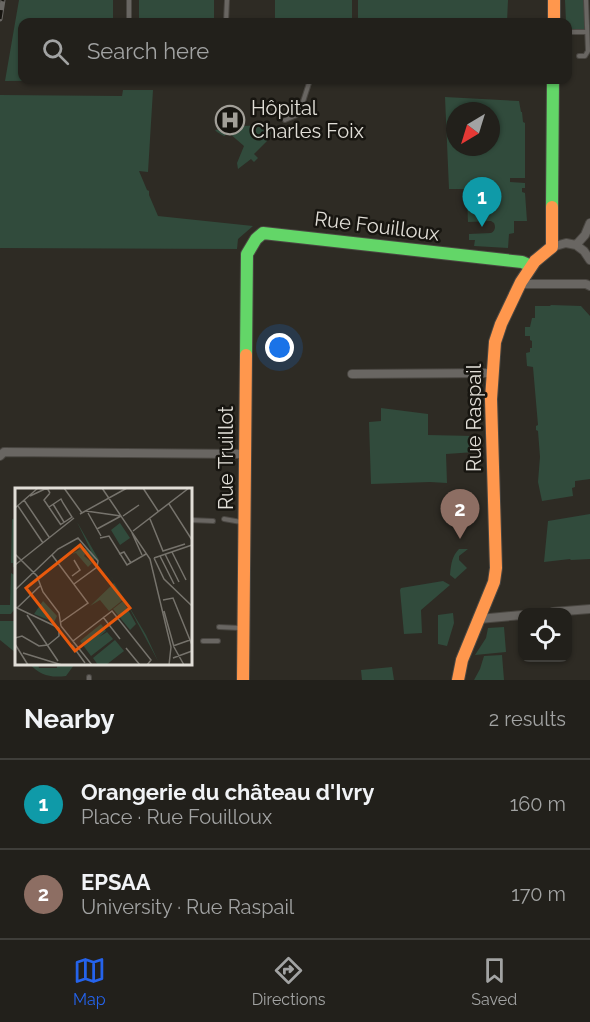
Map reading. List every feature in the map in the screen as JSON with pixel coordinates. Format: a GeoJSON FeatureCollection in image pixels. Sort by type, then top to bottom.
{"type":"FeatureCollection","features":[{"type":"Feature","properties":{"kind":"street"},"geometry":{"type":"LineString","coordinates":[[553,84],[552,247],[566,243],[576,245],[584,251],[590,261]]}},
{"type":"Feature","properties":{"kind":"street"},"geometry":{"type":"LineString","coordinates":[[576,245],[585,235],[590,223]]}},
{"type":"Feature","properties":{"kind":"street","name":"Rue Fouilloux"},"geometry":{"type":"LineString","coordinates":[[256,238],[263,232],[522,262],[531,266]]}},
{"type":"Feature","properties":{"kind":"street","name":"Rue Truillot"},"geometry":{"type":"LineString","coordinates":[[243,680],[247,254],[256,238]]}},
{"type":"Feature","properties":{"kind":"street","name":"Rue Raspail"},"geometry":{"type":"LineString","coordinates":[[458,680],[462,660],[494,582],[496,568],[490,373],[496,337],[531,266],[552,247]]}},
{"type":"Feature","properties":{"kind":"street"},"geometry":{"type":"LineString","coordinates":[[523,284],[586,284],[590,286]]}},
{"type":"Feature","properties":{"kind":"street"},"geometry":{"type":"LineString","coordinates":[[352,374],[490,373]]}},
{"type":"Feature","properties":{"kind":"street"},"geometry":{"type":"LineString","coordinates":[[0,456],[4,452],[245,454]]}},
{"type":"Feature","properties":{"kind":"street"},"geometry":{"type":"LineString","coordinates":[[572,610],[590,609]]}},
{"type":"Feature","properties":{"kind":"street"},"geometry":{"type":"LineString","coordinates":[[480,617],[518,615]]}},
{"type":"Feature","properties":{"kind":"lane"},"geometry":{"type":"LineString","coordinates":[[129,0],[129,18]]}},
{"type":"Feature","properties":{"kind":"lane"},"geometry":{"type":"LineString","coordinates":[[226,18],[227,0]]}},
{"type":"Feature","properties":{"kind":"lane"},"geometry":{"type":"LineString","coordinates":[[579,56],[585,56],[587,53],[586,0]]}},
{"type":"Feature","properties":{"kind":"lane"},"geometry":{"type":"LineString","coordinates":[[554,3],[560,18]]}},
{"type":"Feature","properties":{"kind":"lane"},"geometry":{"type":"LineString","coordinates":[[572,33],[587,32]]}},
{"type":"Feature","properties":{"kind":"lane"},"geometry":{"type":"LineString","coordinates":[[285,120],[300,114],[309,84]]}},
{"type":"Feature","properties":{"kind":"lane"},"geometry":{"type":"LineString","coordinates":[[224,519],[245,522]]}},
{"type":"Feature","properties":{"kind":"lane"},"geometry":{"type":"LineString","coordinates":[[192,520],[213,521]]}},
{"type":"Feature","properties":{"kind":"lane"},"geometry":{"type":"LineString","coordinates":[[453,680],[464,643],[476,615],[480,617]]}},
{"type":"Feature","properties":{"kind":"lane"},"geometry":{"type":"LineString","coordinates":[[219,627],[244,628]]}},
{"type":"Feature","properties":{"kind":"lane"},"geometry":{"type":"LineString","coordinates":[[203,641],[218,641]]}},
{"type":"Feature","properties":{"kind":"green space"},"geometry":{"type":"Polygon","coordinates":[[[19,0],[113,0],[113,18],[18,18],[18,81],[5,81],[19,0]]]}},
{"type":"Feature","properties":{"kind":"green space"},"geometry":{"type":"Polygon","coordinates":[[[139,0],[214,0],[214,18],[139,18],[139,0]]]}},
{"type":"Feature","properties":{"kind":"green space"},"geometry":{"type":"Polygon","coordinates":[[[275,0],[352,0],[352,18],[275,18],[275,0]]]}},
{"type":"Feature","properties":{"kind":"green space"},"geometry":{"type":"Polygon","coordinates":[[[358,0],[508,0],[507,18],[358,18],[358,0]]]}},
{"type":"Feature","properties":{"kind":"green space"},"geometry":{"type":"Polygon","coordinates":[[[565,0],[584,0],[584,29],[572,29],[572,18],[566,18],[565,0]]]}},
{"type":"Feature","properties":{"kind":"green space"},"geometry":{"type":"Polygon","coordinates":[[[123,90],[153,90],[148,172],[139,171],[158,216],[253,226],[238,239],[237,249],[0,248],[0,95],[122,96],[123,90]]]}},
{"type":"Feature","properties":{"kind":"green space"},"geometry":{"type":"Polygon","coordinates":[[[445,97],[519,101],[525,123],[525,178],[510,178],[510,182],[525,183],[522,192],[525,193],[527,221],[514,221],[514,233],[509,234],[508,248],[474,246],[475,240],[469,240],[469,234],[491,233],[495,229],[491,221],[468,222],[467,198],[472,198],[471,189],[449,189],[448,156],[500,156],[500,102],[446,102],[446,120],[445,97]]]}},
{"type":"Feature","properties":{"kind":"green space"},"geometry":{"type":"Polygon","coordinates":[[[239,120],[243,120],[243,126],[266,125],[271,133],[267,141],[254,154],[258,158],[254,162],[251,159],[238,169],[237,163],[244,146],[229,133],[224,136],[215,130],[239,126],[239,120]]]}},
{"type":"Feature","properties":{"kind":"green space"},"geometry":{"type":"Polygon","coordinates":[[[535,306],[581,306],[590,316],[590,479],[575,481],[575,487],[572,488],[573,496],[542,501],[538,482],[540,457],[538,431],[536,430],[538,425],[533,367],[527,366],[526,353],[532,348],[532,341],[530,336],[525,336],[525,327],[530,327],[532,318],[535,318],[535,306]]]}},
{"type":"Feature","properties":{"kind":"green space"},"geometry":{"type":"Polygon","coordinates":[[[381,408],[428,414],[428,435],[473,436],[475,452],[446,454],[447,483],[371,484],[369,422],[381,421],[381,408]]]}},
{"type":"Feature","properties":{"kind":"green space"},"geometry":{"type":"Polygon","coordinates":[[[590,514],[590,559],[544,562],[548,521],[590,514]]]}},
{"type":"Feature","properties":{"kind":"green space"},"geometry":{"type":"Polygon","coordinates":[[[12,519],[15,520],[15,567],[11,563],[12,519]]]}},
{"type":"Feature","properties":{"kind":"green space"},"geometry":{"type":"Polygon","coordinates":[[[459,549],[468,549],[459,556],[459,560],[467,568],[455,579],[450,575],[451,567],[453,557],[459,549]]]}},
{"type":"Feature","properties":{"kind":"green space"},"geometry":{"type":"Polygon","coordinates":[[[11,573],[15,575],[15,608],[11,614],[0,614],[0,605],[10,605],[11,573]]]}},
{"type":"Feature","properties":{"kind":"green space"},"geometry":{"type":"Polygon","coordinates":[[[443,581],[450,585],[421,610],[422,633],[404,634],[401,588],[443,581]]]}},
{"type":"Feature","properties":{"kind":"green space"},"geometry":{"type":"Polygon","coordinates":[[[453,613],[454,623],[447,646],[438,644],[438,615],[453,613]]]}},
{"type":"Feature","properties":{"kind":"green space"},"geometry":{"type":"Polygon","coordinates":[[[0,621],[15,621],[15,652],[0,640],[0,621]]]}},
{"type":"Feature","properties":{"kind":"green space"},"geometry":{"type":"Polygon","coordinates":[[[504,627],[506,652],[475,655],[486,638],[488,628],[504,627]]]}},
{"type":"Feature","properties":{"kind":"green space"},"geometry":{"type":"Polygon","coordinates":[[[502,655],[504,680],[474,680],[484,656],[502,655]]]}},
{"type":"Feature","properties":{"kind":"green space"},"geometry":{"type":"Polygon","coordinates":[[[30,665],[38,665],[39,668],[57,668],[57,665],[74,665],[66,676],[55,677],[37,671],[30,665]]]}},
{"type":"Feature","properties":{"kind":"green space"},"geometry":{"type":"Polygon","coordinates":[[[392,667],[394,680],[362,680],[361,670],[392,667]]]}},
{"type":"Feature","properties":{"kind":"railway"},"geometry":{"type":"LineString","coordinates":[[0,19],[3,0]]}},
{"type":"Feature","properties":{"kind":"traffic: fast"},"geometry":{"type":"LineString","coordinates":[[552,207],[553,84]]}},
{"type":"Feature","properties":{"kind":"traffic: fast"},"geometry":{"type":"LineString","coordinates":[[246,355],[247,254],[256,239],[263,233],[522,262],[531,266]]}},
{"type":"Feature","properties":{"kind":"traffic: slow"},"geometry":{"type":"LineString","coordinates":[[554,0],[554,18]]}},
{"type":"Feature","properties":{"kind":"traffic: slow"},"geometry":{"type":"LineString","coordinates":[[458,680],[462,660],[494,582],[496,568],[491,399],[495,342],[521,282],[535,261],[552,247],[552,207]]}},
{"type":"Feature","properties":{"kind":"traffic: slow"},"geometry":{"type":"LineString","coordinates":[[243,680],[246,355]]}},
{"type":"Feature","properties":{"kind":"place","name":"Hôpital Charles Foix"},"geometry":{"type":"Point","coordinates":[230,120]}},
{"type":"Feature","properties":{"kind":"place","name":"Orangerie du château d'Ivry"},"geometry":{"type":"Point","coordinates":[482,227]}},
{"type":"Feature","properties":{"kind":"place","name":"EPSAA"},"geometry":{"type":"Point","coordinates":[460,539]}}]}
